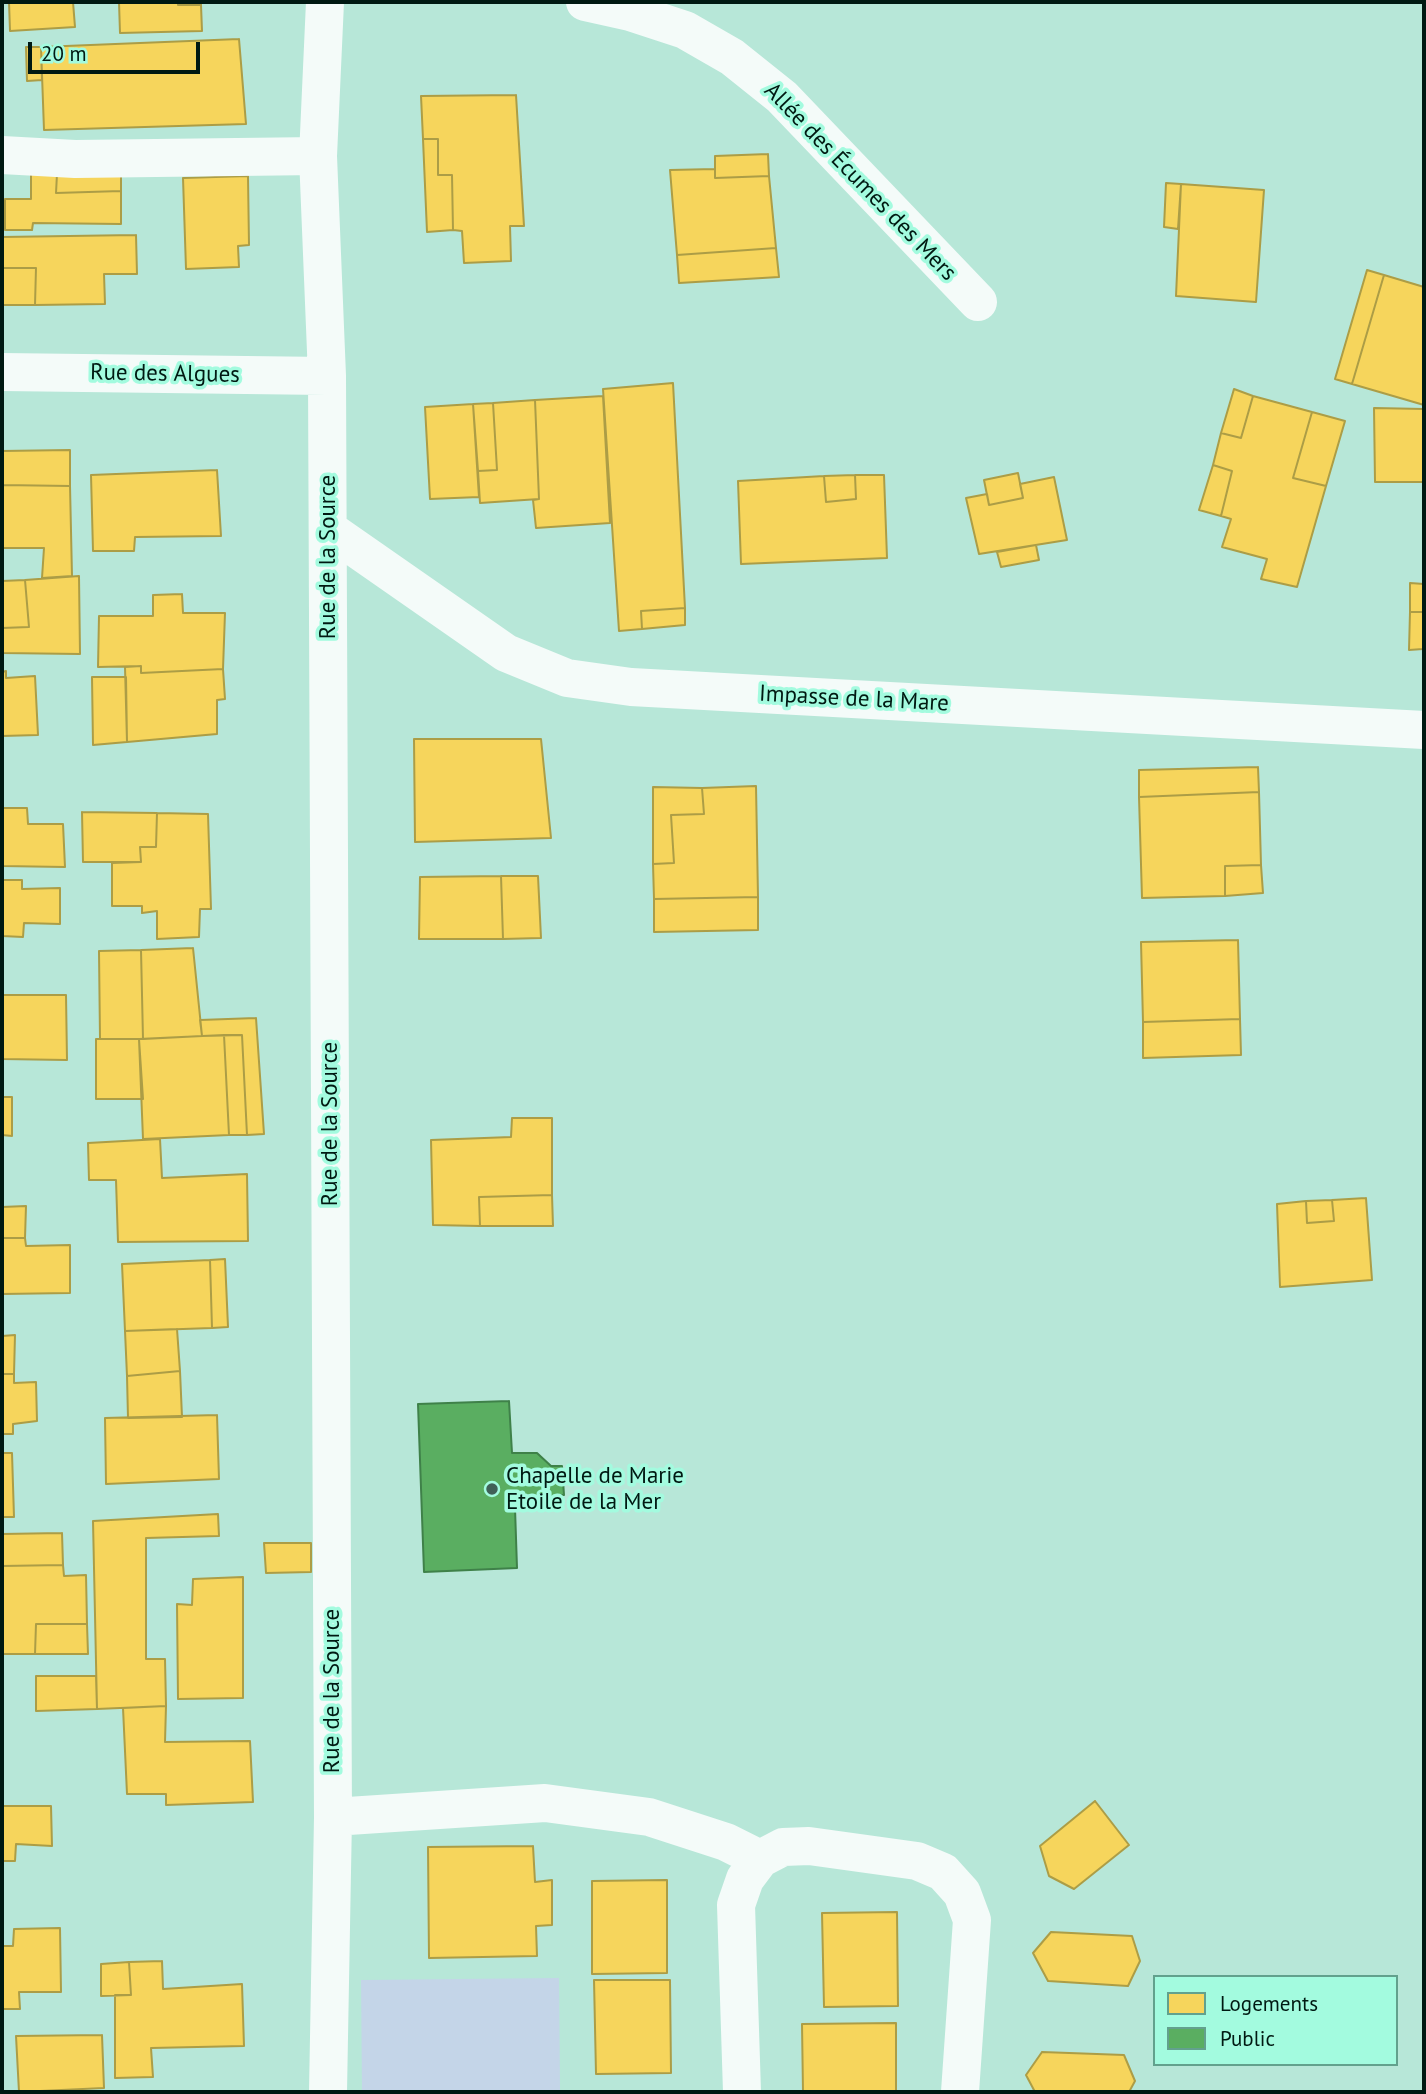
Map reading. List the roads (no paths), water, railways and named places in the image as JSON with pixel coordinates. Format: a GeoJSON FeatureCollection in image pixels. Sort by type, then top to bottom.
{"type":"FeatureCollection","features":[{"type":"Feature","properties":{"kind":"street","name":"Rue de la Source"},"geometry":{"type":"LineString","coordinates":[[325,2],[318,156],[327,376],[328,529],[333,1817],[328,2092]]}},
{"type":"Feature","properties":{"kind":"street","name":"Allée des Écumes des Mers"},"geometry":{"type":"LineString","coordinates":[[585,2],[630,12],[685,30],[732,57],[782,97],[978,302]]}},
{"type":"Feature","properties":{"kind":"street"},"geometry":{"type":"LineString","coordinates":[[2,156],[75,159],[318,156]]}},
{"type":"Feature","properties":{"kind":"street","name":"Rue des Algues"},"geometry":{"type":"LineString","coordinates":[[2,372],[327,376]]}},
{"type":"Feature","properties":{"kind":"street","name":"Impasse de la Mare"},"geometry":{"type":"LineString","coordinates":[[328,529],[506,653],[567,678],[631,687],[1424,730]]}},
{"type":"Feature","properties":{"kind":"street"},"geometry":{"type":"LineString","coordinates":[[333,1817],[545,1803],[649,1817],[726,1842],[760,1859]]}},
{"type":"Feature","properties":{"kind":"street"},"geometry":{"type":"LineString","coordinates":[[743,2092],[736,1905],[745,1879],[760,1859],[783,1847],[809,1846],[917,1861],[943,1872],[962,1893],[972,1920],[960,2092]]}},
{"type":"Feature","properties":{"kind":"place","name":"Chapelle de Marie Etoile de la Mer"},"geometry":{"type":"Point","coordinates":[492,1489]}}]}
